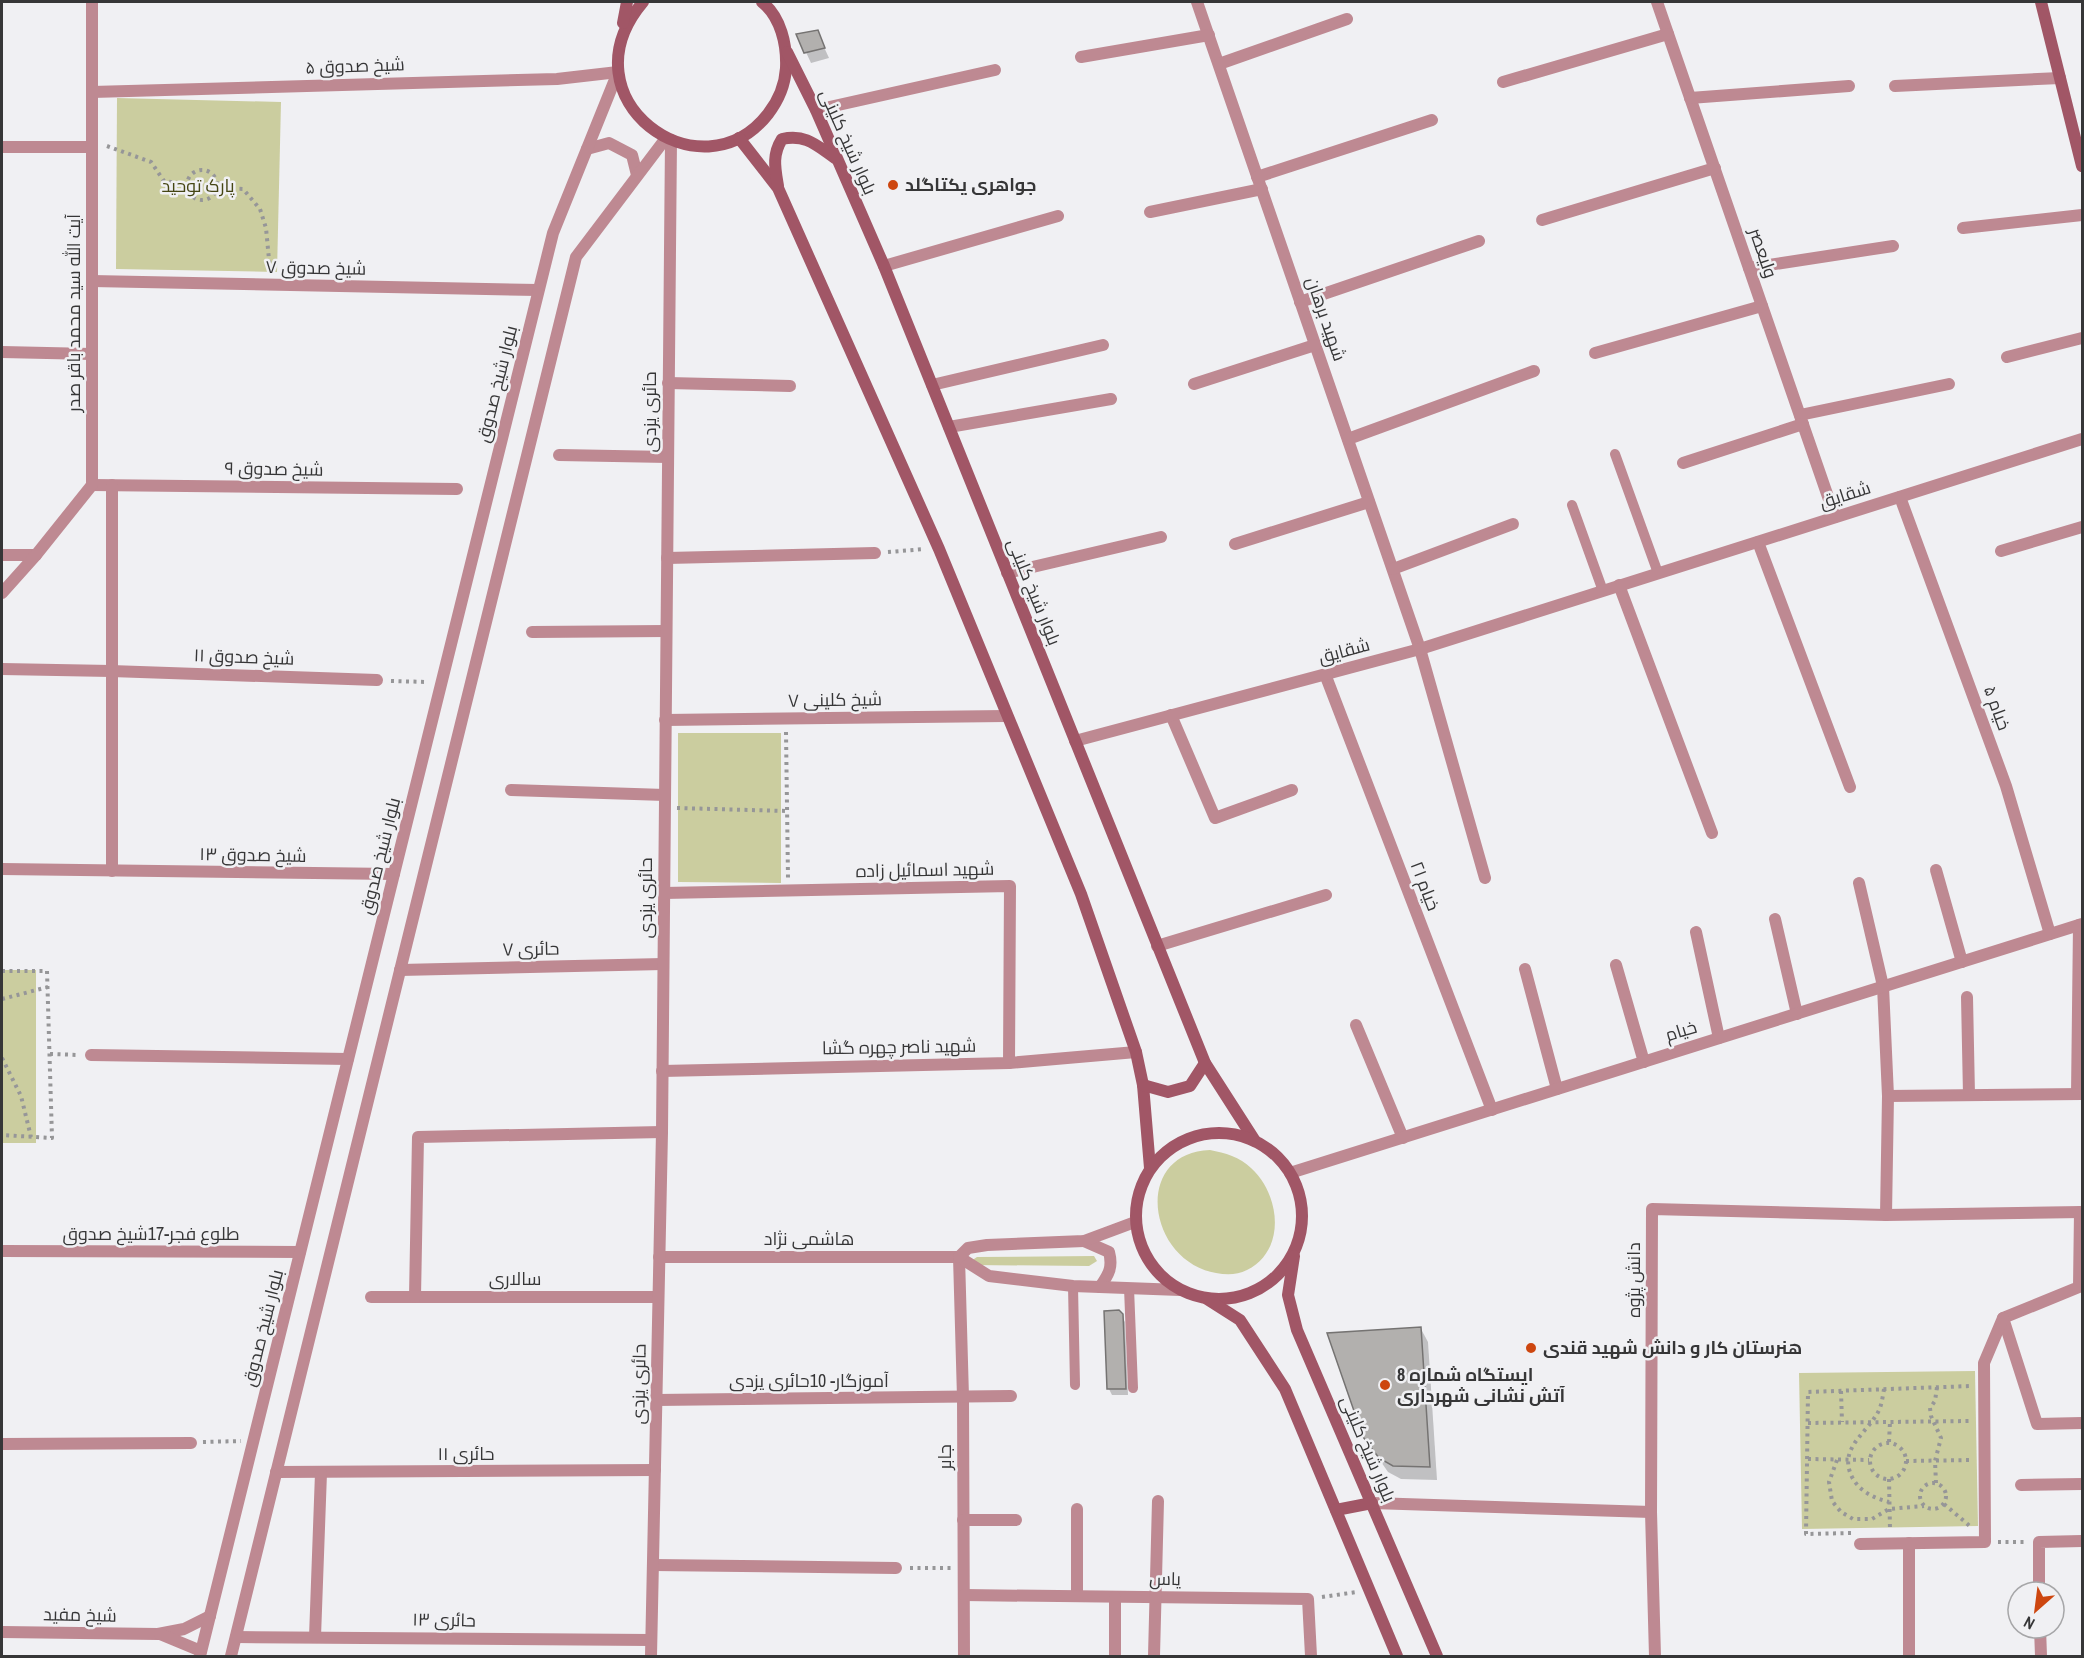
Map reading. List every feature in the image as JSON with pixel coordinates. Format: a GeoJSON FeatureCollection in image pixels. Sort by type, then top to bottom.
{"type":"FeatureCollection","features":[{"type":"Feature","properties":{"kind":"main road"},"geometry":{"type":"LineString","coordinates":[[627,2],[619,42],[618,72],[626,99],[643,122],[668,139],[693,146],[717,145],[739,138],[760,124],[777,103],[786,78],[787,52],[772,2]]}},
{"type":"Feature","properties":{"kind":"main road"},"geometry":{"type":"LineString","coordinates":[[619,42],[629,18],[642,2]]}},
{"type":"Feature","properties":{"kind":"main road"},"geometry":{"type":"LineString","coordinates":[[762,2],[780,26]]}},
{"type":"Feature","properties":{"kind":"main road"},"geometry":{"type":"LineString","coordinates":[[2041,2],[2082,166]]}},
{"type":"Feature","properties":{"kind":"main road","name":"بلوار شیخ کلینی"},"geometry":{"type":"LineString","coordinates":[[787,52],[816,111],[884,266],[1205,1063],[1255,1141]]}},
{"type":"Feature","properties":{"kind":"main road"},"geometry":{"type":"LineString","coordinates":[[778,188],[774,162],[776,150],[782,139],[795,136],[812,141],[836,159]]}},
{"type":"Feature","properties":{"kind":"main road"},"geometry":{"type":"LineString","coordinates":[[739,138],[778,188],[939,549],[1081,894],[1136,1052],[1143,1085],[1150,1168]]}},
{"type":"Feature","properties":{"kind":"main road"},"geometry":{"type":"LineString","coordinates":[[1143,1085],[1168,1092],[1190,1086],[1205,1063]]}},
{"type":"Feature","properties":{"kind":"main road"},"geometry":{"type":"LineString","coordinates":[[1206,1299],[1233,1298],[1259,1290],[1280,1273],[1295,1251],[1302,1225],[1300,1198],[1290,1173],[1275,1155],[1255,1141],[1231,1134],[1201,1135],[1172,1147],[1150,1168],[1138,1194],[1135,1222],[1142,1249],[1158,1273],[1180,1290],[1206,1299],[1240,1320],[1285,1389],[1397,1656]]}},
{"type":"Feature","properties":{"kind":"main road","name":"بلوار شیخ کلینی"},"geometry":{"type":"LineString","coordinates":[[1295,1251],[1288,1295],[1297,1330],[1437,1656]]}},
{"type":"Feature","properties":{"kind":"main road"},"geometry":{"type":"LineString","coordinates":[[1336,1510],[1372,1503]]}},
{"type":"Feature","properties":{"kind":"street","name":"آیت الله سید محمد باقر صدر"},"geometry":{"type":"LineString","coordinates":[[92,2],[92,485]]}},
{"type":"Feature","properties":{"kind":"street","name":"شهید برهان"},"geometry":{"type":"LineString","coordinates":[[1197,2],[1420,649],[1485,878]]}},
{"type":"Feature","properties":{"kind":"street","name":"ولیعصر"},"geometry":{"type":"LineString","coordinates":[[1657,2],[1835,518]]}},
{"type":"Feature","properties":{"kind":"street"},"geometry":{"type":"LineString","coordinates":[[1219,64],[1347,19]]}},
{"type":"Feature","properties":{"kind":"street"},"geometry":{"type":"LineString","coordinates":[[1503,82],[1668,34]]}},
{"type":"Feature","properties":{"kind":"street"},"geometry":{"type":"LineString","coordinates":[[1081,57],[1209,35]]}},
{"type":"Feature","properties":{"kind":"street"},"geometry":{"type":"LineString","coordinates":[[816,111],[995,70]]}},
{"type":"Feature","properties":{"kind":"street","name":"شیخ صدوق ۵"},"geometry":{"type":"LineString","coordinates":[[92,92],[557,79],[618,72]]}},
{"type":"Feature","properties":{"kind":"street","name":"بلوار شیخ صدوق"},"geometry":{"type":"LineString","coordinates":[[201,1654],[553,233],[618,72]]}},
{"type":"Feature","properties":{"kind":"street"},"geometry":{"type":"LineString","coordinates":[[1895,86],[2060,78]]}},
{"type":"Feature","properties":{"kind":"street"},"geometry":{"type":"LineString","coordinates":[[1690,98],[1849,86]]}},
{"type":"Feature","properties":{"kind":"street"},"geometry":{"type":"LineString","coordinates":[[1150,212],[1260,183],[1432,120]]}},
{"type":"Feature","properties":{"kind":"street"},"geometry":{"type":"LineString","coordinates":[[231,1656],[576,257],[637,175],[668,139]]}},
{"type":"Feature","properties":{"kind":"street","name":"حائری یزدی"},"geometry":{"type":"LineString","coordinates":[[651,1656],[662,1132],[668,558],[668,139]]}},
{"type":"Feature","properties":{"kind":"street"},"geometry":{"type":"LineString","coordinates":[[587,149],[609,142],[632,155],[637,175]]}},
{"type":"Feature","properties":{"kind":"street"},"geometry":{"type":"LineString","coordinates":[[2,147],[92,144]]}},
{"type":"Feature","properties":{"kind":"street"},"geometry":{"type":"LineString","coordinates":[[1542,220],[1715,168]]}},
{"type":"Feature","properties":{"kind":"street"},"geometry":{"type":"LineString","coordinates":[[1962,228],[2082,215]]}},
{"type":"Feature","properties":{"kind":"street"},"geometry":{"type":"LineString","coordinates":[[884,266],[1058,216]]}},
{"type":"Feature","properties":{"kind":"street"},"geometry":{"type":"LineString","coordinates":[[1300,302],[1479,241]]}},
{"type":"Feature","properties":{"kind":"street"},"geometry":{"type":"LineString","coordinates":[[1749,268],[1893,246]]}},
{"type":"Feature","properties":{"kind":"street","name":"شیخ صدوق ۷"},"geometry":{"type":"LineString","coordinates":[[92,281],[538,290]]}},
{"type":"Feature","properties":{"kind":"street"},"geometry":{"type":"LineString","coordinates":[[1595,353],[1762,306]]}},
{"type":"Feature","properties":{"kind":"street"},"geometry":{"type":"LineString","coordinates":[[2007,357],[2082,338]]}},
{"type":"Feature","properties":{"kind":"street"},"geometry":{"type":"LineString","coordinates":[[932,386],[1103,345]]}},
{"type":"Feature","properties":{"kind":"street"},"geometry":{"type":"LineString","coordinates":[[1194,384],[1315,345]]}},
{"type":"Feature","properties":{"kind":"street"},"geometry":{"type":"LineString","coordinates":[[2,352],[92,354]]}},
{"type":"Feature","properties":{"kind":"street"},"geometry":{"type":"LineString","coordinates":[[1347,438],[1534,371]]}},
{"type":"Feature","properties":{"kind":"street"},"geometry":{"type":"LineString","coordinates":[[668,383],[790,386]]}},
{"type":"Feature","properties":{"kind":"street"},"geometry":{"type":"LineString","coordinates":[[1683,463],[1801,419],[1949,384]]}},
{"type":"Feature","properties":{"kind":"street"},"geometry":{"type":"LineString","coordinates":[[949,427],[1111,399]]}},
{"type":"Feature","properties":{"kind":"street","name":"شقایق"},"geometry":{"type":"LineString","coordinates":[[1075,741],[1420,649],[2082,439]]}},
{"type":"Feature","properties":{"kind":"street"},"geometry":{"type":"LineString","coordinates":[[559,455],[668,457]]}},
{"type":"Feature","properties":{"kind":"street"},"geometry":{"type":"LineString","coordinates":[[2,593],[92,485]]}},
{"type":"Feature","properties":{"kind":"street","name":"شیخ صدوق ۹"},"geometry":{"type":"LineString","coordinates":[[92,485],[457,489]]}},
{"type":"Feature","properties":{"kind":"street"},"geometry":{"type":"LineString","coordinates":[[112,485],[112,871]]}},
{"type":"Feature","properties":{"kind":"street","name":"خیام ۵"},"geometry":{"type":"LineString","coordinates":[[1900,497],[2006,786],[2050,934]]}},
{"type":"Feature","properties":{"kind":"street"},"geometry":{"type":"LineString","coordinates":[[1235,544],[1370,502]]}},
{"type":"Feature","properties":{"kind":"street"},"geometry":{"type":"LineString","coordinates":[[1393,569],[1513,524]]}},
{"type":"Feature","properties":{"kind":"street"},"geometry":{"type":"LineString","coordinates":[[2001,551],[2082,528]]}},
{"type":"Feature","properties":{"kind":"street"},"geometry":{"type":"LineString","coordinates":[[1007,573],[1161,537]]}},
{"type":"Feature","properties":{"kind":"street"},"geometry":{"type":"LineString","coordinates":[[1758,542],[1850,787]]}},
{"type":"Feature","properties":{"kind":"street"},"geometry":{"type":"LineString","coordinates":[[668,558],[875,553]]}},
{"type":"Feature","properties":{"kind":"street"},"geometry":{"type":"LineString","coordinates":[[2,555],[36,555]]}},
{"type":"Feature","properties":{"kind":"street"},"geometry":{"type":"LineString","coordinates":[[1619,585],[1712,833]]}},
{"type":"Feature","properties":{"kind":"street"},"geometry":{"type":"LineString","coordinates":[[532,632],[666,630]]}},
{"type":"Feature","properties":{"kind":"street","name":"شیخ صدوق ۱۱"},"geometry":{"type":"LineString","coordinates":[[2,669],[111,670],[377,680]]}},
{"type":"Feature","properties":{"kind":"street","name":"خیام ۲۱"},"geometry":{"type":"LineString","coordinates":[[1325,674],[1492,1110]]}},
{"type":"Feature","properties":{"kind":"street","name":"شیخ کلینی ۷"},"geometry":{"type":"LineString","coordinates":[[665,720],[1006,716]]}},
{"type":"Feature","properties":{"kind":"street"},"geometry":{"type":"LineString","coordinates":[[1171,716],[1215,818],[1292,790]]}},
{"type":"Feature","properties":{"kind":"street"},"geometry":{"type":"LineString","coordinates":[[511,790],[664,795]]}},
{"type":"Feature","properties":{"kind":"street","name":"شیخ صدوق ۱۳"},"geometry":{"type":"LineString","coordinates":[[2,869],[394,874]]}},
{"type":"Feature","properties":{"kind":"street"},"geometry":{"type":"LineString","coordinates":[[1936,870],[1962,962]]}},
{"type":"Feature","properties":{"kind":"street"},"geometry":{"type":"LineString","coordinates":[[1857,1539],[1909,1543],[1985,1542],[1984,1363],[2004,1318],[2079,1287],[2081,1212],[1886,1215],[1888,1096],[1882,986],[1859,883]]}},
{"type":"Feature","properties":{"kind":"street","name":"شهید اسمائیل زاده"},"geometry":{"type":"LineString","coordinates":[[664,893],[1010,886],[1009,1062]]}},
{"type":"Feature","properties":{"kind":"street"},"geometry":{"type":"LineString","coordinates":[[1157,946],[1326,895]]}},
{"type":"Feature","properties":{"kind":"street"},"geometry":{"type":"LineString","coordinates":[[1775,920],[1797,1014]]}},
{"type":"Feature","properties":{"kind":"street"},"geometry":{"type":"LineString","coordinates":[[1888,1096],[2080,1094],[2081,925]]}},
{"type":"Feature","properties":{"kind":"street","name":"خیام"},"geometry":{"type":"LineString","coordinates":[[1290,1173],[2081,925]]}},
{"type":"Feature","properties":{"kind":"street"},"geometry":{"type":"LineString","coordinates":[[1696,932],[1719,1038]]}},
{"type":"Feature","properties":{"kind":"street","name":"حائری ۷"},"geometry":{"type":"LineString","coordinates":[[400,970],[663,964]]}},
{"type":"Feature","properties":{"kind":"street"},"geometry":{"type":"LineString","coordinates":[[1616,965],[1644,1062]]}},
{"type":"Feature","properties":{"kind":"street"},"geometry":{"type":"LineString","coordinates":[[1525,969],[1557,1089]]}},
{"type":"Feature","properties":{"kind":"street"},"geometry":{"type":"LineString","coordinates":[[1967,997],[1969,1095]]}},
{"type":"Feature","properties":{"kind":"street"},"geometry":{"type":"LineString","coordinates":[[1356,1025],[1403,1138]]}},
{"type":"Feature","properties":{"kind":"street","name":"شهید ناصر چهره گشا"},"geometry":{"type":"LineString","coordinates":[[662,1071],[1009,1062],[1136,1052]]}},
{"type":"Feature","properties":{"kind":"street"},"geometry":{"type":"LineString","coordinates":[[91,1055],[348,1059]]}},
{"type":"Feature","properties":{"kind":"street"},"geometry":{"type":"LineString","coordinates":[[416,1297],[418,1137],[662,1132]]}},
{"type":"Feature","properties":{"kind":"street","name":"دانش پژوه"},"geometry":{"type":"LineString","coordinates":[[1655,1656],[1652,1512],[1652,1209],[1886,1215]]}},
{"type":"Feature","properties":{"kind":"street"},"geometry":{"type":"LineString","coordinates":[[1135,1222],[1084,1241],[987,1245],[968,1248],[959,1257],[989,1276],[1073,1286],[1180,1290]]}},
{"type":"Feature","properties":{"kind":"street"},"geometry":{"type":"LineString","coordinates":[[1084,1241],[1109,1252],[1112,1265],[1100,1287]]}},
{"type":"Feature","properties":{"kind":"street","name":"طلوع فجر-17شیخ صدوق"},"geometry":{"type":"LineString","coordinates":[[2,1251],[300,1252]]}},
{"type":"Feature","properties":{"kind":"street","name":"هاشمی نژاد"},"geometry":{"type":"LineString","coordinates":[[659,1257],[959,1257]]}},
{"type":"Feature","properties":{"kind":"street","name":"جابر"},"geometry":{"type":"LineString","coordinates":[[959,1257],[963,1398],[964,1656]]}},
{"type":"Feature","properties":{"kind":"street","name":"سالاری"},"geometry":{"type":"LineString","coordinates":[[371,1297],[658,1297]]}},
{"type":"Feature","properties":{"kind":"street"},"geometry":{"type":"LineString","coordinates":[[2004,1318],[2037,1424],[2082,1423]]}},
{"type":"Feature","properties":{"kind":"street","name":"آموزگار- 10حائری یزدی"},"geometry":{"type":"LineString","coordinates":[[656,1400],[1011,1396]]}},
{"type":"Feature","properties":{"kind":"street"},"geometry":{"type":"LineString","coordinates":[[2,1444],[191,1443]]}},
{"type":"Feature","properties":{"kind":"street","name":"حائری ۱۱"},"geometry":{"type":"LineString","coordinates":[[276,1472],[655,1470]]}},
{"type":"Feature","properties":{"kind":"street"},"geometry":{"type":"LineString","coordinates":[[315,1637],[321,1473]]}},
{"type":"Feature","properties":{"kind":"street"},"geometry":{"type":"LineString","coordinates":[[2021,1485],[2082,1484]]}},
{"type":"Feature","properties":{"kind":"street"},"geometry":{"type":"LineString","coordinates":[[1154,1656],[1158,1501]]}},
{"type":"Feature","properties":{"kind":"street"},"geometry":{"type":"LineString","coordinates":[[1372,1503],[1652,1512]]}},
{"type":"Feature","properties":{"kind":"street"},"geometry":{"type":"LineString","coordinates":[[1077,1509],[1077,1596]]}},
{"type":"Feature","properties":{"kind":"street"},"geometry":{"type":"LineString","coordinates":[[963,1521],[1016,1520]]}},
{"type":"Feature","properties":{"kind":"street"},"geometry":{"type":"LineString","coordinates":[[2039,1580],[2039,1542],[2082,1541]]}},
{"type":"Feature","properties":{"kind":"street"},"geometry":{"type":"LineString","coordinates":[[1909,1543],[1909,1656]]}},
{"type":"Feature","properties":{"kind":"street"},"geometry":{"type":"LineString","coordinates":[[653,1565],[896,1568]]}},
{"type":"Feature","properties":{"kind":"street","name":"یاس"},"geometry":{"type":"LineString","coordinates":[[964,1595],[1308,1599]]}},
{"type":"Feature","properties":{"kind":"street"},"geometry":{"type":"LineString","coordinates":[[1115,1597],[1115,1656]]}},
{"type":"Feature","properties":{"kind":"street"},"geometry":{"type":"LineString","coordinates":[[1308,1599],[1311,1656]]}},
{"type":"Feature","properties":{"kind":"street","name":"شیخ مفید"},"geometry":{"type":"LineString","coordinates":[[2,1632],[158,1634],[184,1629],[210,1616]]}},
{"type":"Feature","properties":{"kind":"street","name":"شیخ مفید"},"geometry":{"type":"LineString","coordinates":[[158,1634],[201,1654]]}},
{"type":"Feature","properties":{"kind":"street","name":"حائری ۱۳"},"geometry":{"type":"LineString","coordinates":[[236,1637],[651,1640]]}},
{"type":"Feature","properties":{"kind":"street"},"geometry":{"type":"LineString","coordinates":[[2040,1640],[2041,1656]]}},
{"type":"Feature","properties":{"kind":"lane"},"geometry":{"type":"LineString","coordinates":[[1615,454],[1658,573]]}},
{"type":"Feature","properties":{"kind":"lane"},"geometry":{"type":"LineString","coordinates":[[1572,505],[1603,591]]}},
{"type":"Feature","properties":{"kind":"lane"},"geometry":{"type":"LineString","coordinates":[[1073,1286],[1076,1385]]}},
{"type":"Feature","properties":{"kind":"lane"},"geometry":{"type":"LineString","coordinates":[[1129,1288],[1133,1388]]}},
{"type":"Feature","properties":{"kind":"path"},"geometry":{"type":"LineString","coordinates":[[92,144],[151,162],[164,181],[185,184]]}},
{"type":"Feature","properties":{"kind":"path"},"geometry":{"type":"LineString","coordinates":[[205,169],[215,176],[217,188],[210,198],[198,200],[188,193],[185,184],[193,171],[205,169]]}},
{"type":"Feature","properties":{"kind":"path"},"geometry":{"type":"LineString","coordinates":[[217,188],[243,189],[260,209],[266,228],[271,285]]}},
{"type":"Feature","properties":{"kind":"path"},"geometry":{"type":"LineString","coordinates":[[875,553],[939,549]]}},
{"type":"Feature","properties":{"kind":"path"},"geometry":{"type":"LineString","coordinates":[[377,680],[441,682]]}},
{"type":"Feature","properties":{"kind":"path"},"geometry":{"type":"LineString","coordinates":[[786,719],[788,891]]}},
{"type":"Feature","properties":{"kind":"path"},"geometry":{"type":"LineString","coordinates":[[664,808],[787,811]]}},
{"type":"Feature","properties":{"kind":"path"},"geometry":{"type":"LineString","coordinates":[[2,971],[48,971],[52,1138],[2,1135]]}},
{"type":"Feature","properties":{"kind":"path"},"geometry":{"type":"LineString","coordinates":[[2,999],[48,987]]}},
{"type":"Feature","properties":{"kind":"path"},"geometry":{"type":"LineString","coordinates":[[50,1054],[91,1055]]}},
{"type":"Feature","properties":{"kind":"path"},"geometry":{"type":"LineString","coordinates":[[2,1058],[21,1096],[31,1137]]}},
{"type":"Feature","properties":{"kind":"path"},"geometry":{"type":"LineString","coordinates":[[1857,1539],[1806,1534],[1809,1392],[1984,1386]]}},
{"type":"Feature","properties":{"kind":"path"},"geometry":{"type":"LineString","coordinates":[[1837,1460],[1828,1482],[1832,1501],[1841,1512],[1853,1519],[1872,1519],[1889,1509],[1924,1506],[1933,1509],[1944,1504],[1946,1491],[1936,1483],[1935,1461],[1941,1438],[1931,1416],[1930,1408],[1935,1401],[1937,1387]]}},
{"type":"Feature","properties":{"kind":"path"},"geometry":{"type":"LineString","coordinates":[[1884,1389],[1880,1407],[1872,1422],[1859,1435],[1847,1460],[1848,1469],[1861,1489],[1889,1502]]}},
{"type":"Feature","properties":{"kind":"path"},"geometry":{"type":"LineString","coordinates":[[1841,1391],[1842,1422]]}},
{"type":"Feature","properties":{"kind":"path"},"geometry":{"type":"LineString","coordinates":[[1808,1423],[1974,1421]]}},
{"type":"Feature","properties":{"kind":"path"},"geometry":{"type":"LineString","coordinates":[[1889,1443],[1890,1422]]}},
{"type":"Feature","properties":{"kind":"path"},"geometry":{"type":"LineString","coordinates":[[191,1443],[254,1440]]}},
{"type":"Feature","properties":{"kind":"path"},"geometry":{"type":"LineString","coordinates":[[1894,1443],[1902,1448],[1906,1461],[1902,1473],[1889,1479],[1877,1476],[1871,1469],[1869,1460],[1871,1452],[1877,1445],[1894,1443]]}},
{"type":"Feature","properties":{"kind":"path"},"geometry":{"type":"LineString","coordinates":[[1808,1460],[1869,1460]]}},
{"type":"Feature","properties":{"kind":"path"},"geometry":{"type":"LineString","coordinates":[[1906,1461],[1975,1460]]}},
{"type":"Feature","properties":{"kind":"path"},"geometry":{"type":"LineString","coordinates":[[1889,1479],[1890,1533]]}},
{"type":"Feature","properties":{"kind":"path"},"geometry":{"type":"LineString","coordinates":[[1924,1506],[1919,1498],[1920,1491],[1924,1486],[1936,1483]]}},
{"type":"Feature","properties":{"kind":"path"},"geometry":{"type":"LineString","coordinates":[[1944,1504],[1976,1532]]}},
{"type":"Feature","properties":{"kind":"path"},"geometry":{"type":"LineString","coordinates":[[1976,1520],[1976,1532]]}},
{"type":"Feature","properties":{"kind":"path"},"geometry":{"type":"LineString","coordinates":[[1965,1532],[1976,1532]]}},
{"type":"Feature","properties":{"kind":"path"},"geometry":{"type":"LineString","coordinates":[[1985,1542],[2039,1542]]}},
{"type":"Feature","properties":{"kind":"path"},"geometry":{"type":"LineString","coordinates":[[896,1568],[964,1568]]}},
{"type":"Feature","properties":{"kind":"path"},"geometry":{"type":"LineString","coordinates":[[1308,1599],[1369,1591]]}},
{"type":"Feature","properties":{"kind":"green space","name":"پارک توحید"},"geometry":{"type":"Polygon","coordinates":[[[117,98],[281,102],[277,272],[116,269],[117,98]]]}},
{"type":"Feature","properties":{"kind":"green space"},"geometry":{"type":"Polygon","coordinates":[[[678,733],[781,733],[781,883],[678,882],[678,733]]]}},
{"type":"Feature","properties":{"kind":"green space"},"geometry":{"type":"Polygon","coordinates":[[[2,970],[36,970],[36,1143],[2,1143],[2,970]]]}},
{"type":"Feature","properties":{"kind":"green space"},"geometry":{"type":"Polygon","coordinates":[[[1210,1150],[1232,1156],[1251,1168],[1261,1179],[1273,1206],[1275,1221],[1269,1249],[1260,1261],[1239,1273],[1216,1273],[1193,1264],[1175,1249],[1163,1230],[1158,1208],[1159,1187],[1168,1169],[1185,1156],[1210,1150]]]}},
{"type":"Feature","properties":{"kind":"green space"},"geometry":{"type":"Polygon","coordinates":[[[1094,1256],[1097,1261],[1089,1266],[973,1265],[971,1261],[977,1257],[1094,1256]]]}},
{"type":"Feature","properties":{"kind":"green space"},"geometry":{"type":"Polygon","coordinates":[[[1975,1371],[1978,1526],[1802,1529],[1799,1373],[1975,1371]]]}},
{"type":"Feature","properties":{"kind":"building"},"geometry":{"type":"Polygon","coordinates":[[[818,30],[825,48],[804,53],[796,34],[818,30]]]}},
{"type":"Feature","properties":{"kind":"building"},"geometry":{"type":"Polygon","coordinates":[[[1119,1310],[1123,1314],[1126,1389],[1107,1389],[1104,1311],[1119,1310]]]}},
{"type":"Feature","properties":{"kind":"building","name":"ایستگاه شماره 8 آتش نشانی شهرداری"},"geometry":{"type":"Polygon","coordinates":[[[1421,1327],[1430,1467],[1393,1466],[1379,1458],[1363,1437],[1327,1333],[1421,1327]]]}},
{"type":"Feature","properties":{"kind":"place","name":"جواهری یکتاگلد"},"geometry":{"type":"Point","coordinates":[893,185]}},
{"type":"Feature","properties":{"kind":"place","name":"هنرستان کار و دانش شهید قندی"},"geometry":{"type":"Point","coordinates":[1531,1348]}},
{"type":"Feature","properties":{"kind":"place","name":"ایستگاه شماره 8 آتش نشانی شهرداری"},"geometry":{"type":"Point","coordinates":[1385,1385]}}]}
